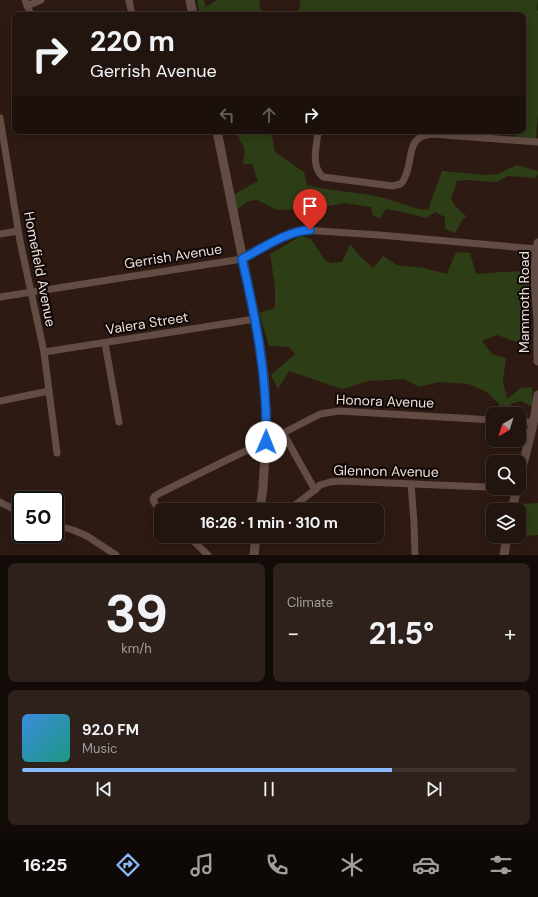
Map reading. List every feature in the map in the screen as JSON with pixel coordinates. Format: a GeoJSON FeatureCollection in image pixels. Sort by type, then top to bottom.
{"type":"FeatureCollection","features":[{"type":"Feature","properties":{"kind":"main road"},"geometry":{"type":"LineString","coordinates":[[190,0],[192,12]]}},
{"type":"Feature","properties":{"kind":"main road"},"geometry":{"type":"LineString","coordinates":[[218,134],[255,320],[264,375],[266,442],[261,503]]}},
{"type":"Feature","properties":{"kind":"main road","name":"Mammoth Road"},"geometry":{"type":"LineString","coordinates":[[537,246],[536,292],[538,361]]}},
{"type":"Feature","properties":{"kind":"main road"},"geometry":{"type":"LineString","coordinates":[[525,455],[537,408],[538,395]]}},
{"type":"Feature","properties":{"kind":"main road"},"geometry":{"type":"LineString","coordinates":[[254,555],[255,543]]}},
{"type":"Feature","properties":{"kind":"main road"},"geometry":{"type":"LineString","coordinates":[[504,555],[506,543]]}},
{"type":"Feature","properties":{"kind":"street"},"geometry":{"type":"LineString","coordinates":[[26,3],[41,0]]}},
{"type":"Feature","properties":{"kind":"street"},"geometry":{"type":"LineString","coordinates":[[129,0],[131,12]]}},
{"type":"Feature","properties":{"kind":"street","name":"Homefield Avenue"},"geometry":{"type":"LineString","coordinates":[[0,118],[18,231],[44,352],[58,453]]}},
{"type":"Feature","properties":{"kind":"street"},"geometry":{"type":"LineString","coordinates":[[318,134],[315,160],[318,172],[323,177],[393,186],[400,184],[404,179],[416,141],[422,136],[429,134]]}},
{"type":"Feature","properties":{"kind":"street"},"geometry":{"type":"LineString","coordinates":[[444,134],[538,142]]}},
{"type":"Feature","properties":{"kind":"street","name":"Gerrish Avenue"},"geometry":{"type":"LineString","coordinates":[[0,297],[242,259],[285,237],[304,230],[537,246]]}},
{"type":"Feature","properties":{"kind":"street"},"geometry":{"type":"LineString","coordinates":[[0,234],[18,231]]}},
{"type":"Feature","properties":{"kind":"street","name":"Valera Street"},"geometry":{"type":"LineString","coordinates":[[44,352],[255,320]]}},
{"type":"Feature","properties":{"kind":"street"},"geometry":{"type":"LineString","coordinates":[[105,343],[119,422]]}},
{"type":"Feature","properties":{"kind":"street"},"geometry":{"type":"LineString","coordinates":[[0,400],[49,391]]}},
{"type":"Feature","properties":{"kind":"street","name":"Honora Avenue"},"geometry":{"type":"LineString","coordinates":[[155,503],[153,499],[160,493],[320,414],[330,412],[352,412],[486,420]]}},
{"type":"Feature","properties":{"kind":"street"},"geometry":{"type":"LineString","coordinates":[[526,422],[533,423]]}},
{"type":"Feature","properties":{"kind":"street"},"geometry":{"type":"LineString","coordinates":[[283,433],[314,490]]}},
{"type":"Feature","properties":{"kind":"street","name":"Glennon Avenue"},"geometry":{"type":"LineString","coordinates":[[297,503],[320,485],[340,481],[486,487]]}},
{"type":"Feature","properties":{"kind":"street"},"geometry":{"type":"LineString","coordinates":[[411,484],[415,555]]}},
{"type":"Feature","properties":{"kind":"street"},"geometry":{"type":"LineString","coordinates":[[0,502],[12,508]]}},
{"type":"Feature","properties":{"kind":"street"},"geometry":{"type":"LineString","coordinates":[[64,528],[87,536],[116,555]]}},
{"type":"Feature","properties":{"kind":"street"},"geometry":{"type":"LineString","coordinates":[[195,543],[208,555]]}},
{"type":"Feature","properties":{"kind":"green space"},"geometry":{"type":"Polygon","coordinates":[[[197,0],[204,0],[206,7],[217,0],[259,0],[262,12],[213,12],[199,12],[197,0]]]}},
{"type":"Feature","properties":{"kind":"green space"},"geometry":{"type":"Polygon","coordinates":[[[300,0],[538,0],[538,114],[536,139],[516,137],[516,134],[526,134],[526,12],[297,12],[300,7],[300,0]]]}},
{"type":"Feature","properties":{"kind":"green space"},"geometry":{"type":"Polygon","coordinates":[[[237,134],[272,134],[275,152],[304,172],[307,185],[380,197],[428,210],[442,171],[485,175],[498,174],[517,165],[538,171],[538,174],[536,178],[508,176],[497,182],[466,180],[457,181],[451,199],[456,207],[467,217],[463,219],[455,233],[445,229],[445,217],[435,212],[426,218],[386,209],[380,218],[373,216],[371,207],[344,203],[313,209],[277,210],[257,200],[249,201],[236,210],[231,196],[258,181],[252,164],[243,164],[245,150],[237,134]]]}},
{"type":"Feature","properties":{"kind":"green space"},"geometry":{"type":"Polygon","coordinates":[[[301,236],[311,239],[325,260],[331,263],[342,262],[350,244],[373,268],[383,256],[397,265],[424,268],[447,274],[456,252],[470,253],[476,274],[529,271],[531,347],[497,335],[482,341],[492,354],[506,358],[503,381],[507,399],[521,388],[532,387],[533,407],[521,401],[511,404],[511,407],[499,407],[499,404],[487,392],[468,384],[439,382],[419,387],[404,379],[369,381],[342,389],[289,371],[278,389],[271,375],[295,354],[289,347],[269,346],[259,313],[275,308],[275,287],[270,254],[301,236]]]}},
{"type":"Feature","properties":{"kind":"green space"},"geometry":{"type":"Polygon","coordinates":[[[538,503],[538,535],[526,536],[526,504],[538,503]]]}},
{"type":"Feature","properties":{"kind":"route"},"geometry":{"type":"LineString","coordinates":[[266,442],[266,400],[264,375],[255,320],[242,259],[299,231],[310,230]]}}]}
